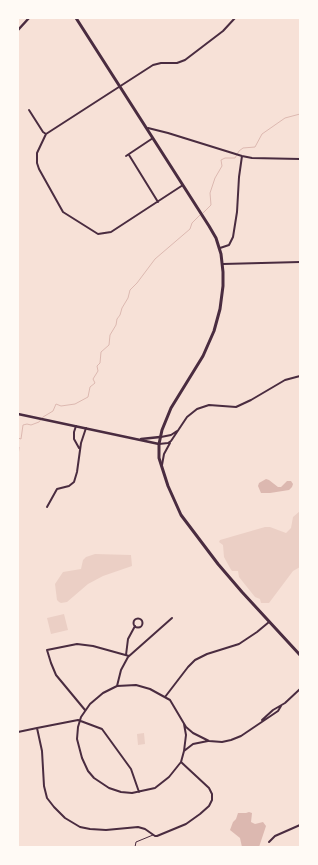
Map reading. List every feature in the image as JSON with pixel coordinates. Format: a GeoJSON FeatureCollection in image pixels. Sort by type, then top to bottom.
{"type":"FeatureCollection","features":[{"type":"Feature","properties":{"kind":"main road"},"geometry":{"type":"LineString","coordinates":[[76,18],[201,213],[220,248],[223,264],[222,296],[212,338],[203,356],[171,408],[160,437],[159,456],[171,495],[184,519],[227,574],[269,622],[300,654]]}},
{"type":"Feature","properties":{"kind":"street"},"geometry":{"type":"LineString","coordinates":[[18,30],[30,18]]}},
{"type":"Feature","properties":{"kind":"street"},"geometry":{"type":"LineString","coordinates":[[183,185],[120,227],[111,232],[98,234],[64,212],[37,162],[37,153],[46,134],[153,65],[185,60],[223,31],[235,18]]}},
{"type":"Feature","properties":{"kind":"street"},"geometry":{"type":"LineString","coordinates":[[29,110],[43,132],[46,134]]}},
{"type":"Feature","properties":{"kind":"street"},"geometry":{"type":"LineString","coordinates":[[147,128],[242,156],[252,158],[300,159]]}},
{"type":"Feature","properties":{"kind":"street"},"geometry":{"type":"LineString","coordinates":[[153,138],[128,155],[158,202]]}},
{"type":"Feature","properties":{"kind":"street"},"geometry":{"type":"LineString","coordinates":[[220,248],[229,245],[233,237],[237,212],[242,156]]}},
{"type":"Feature","properties":{"kind":"street"},"geometry":{"type":"LineString","coordinates":[[223,264],[300,262]]}},
{"type":"Feature","properties":{"kind":"street"},"geometry":{"type":"LineString","coordinates":[[138,439],[171,435],[179,428],[189,415],[200,407],[211,405],[236,407],[285,380],[300,376]]}},
{"type":"Feature","properties":{"kind":"street"},"geometry":{"type":"LineString","coordinates":[[18,414],[159,444],[169,443],[175,437]]}},
{"type":"Feature","properties":{"kind":"street"},"geometry":{"type":"LineString","coordinates":[[76,426],[74,439],[80,449]]}},
{"type":"Feature","properties":{"kind":"street"},"geometry":{"type":"LineString","coordinates":[[47,506],[57,489],[69,486],[74,482],[80,449],[86,428]]}},
{"type":"Feature","properties":{"kind":"street"},"geometry":{"type":"LineString","coordinates":[[162,468],[165,451],[175,437],[179,428]]}},
{"type":"Feature","properties":{"kind":"street"},"geometry":{"type":"LineString","coordinates":[[117,686],[121,670],[129,656],[172,618]]}},
{"type":"Feature","properties":{"kind":"street"},"geometry":{"type":"LineString","coordinates":[[126,654],[128,639],[135,626],[133,624],[134,621],[136,619],[140,619],[142,624],[140,627],[135,626]]}},
{"type":"Feature","properties":{"kind":"street"},"geometry":{"type":"LineString","coordinates":[[165,697],[195,660],[207,654],[239,644],[261,630],[269,622]]}},
{"type":"Feature","properties":{"kind":"street"},"geometry":{"type":"LineString","coordinates":[[85,710],[56,675],[50,663],[47,650],[77,644],[92,646],[129,656]]}},
{"type":"Feature","properties":{"kind":"street"},"geometry":{"type":"LineString","coordinates":[[182,721],[186,735],[181,762],[172,774],[156,788],[139,792],[125,793],[113,790],[101,784],[91,774],[83,762],[79,749],[78,733],[80,720],[85,710],[99,695],[117,686],[136,685],[147,688],[165,697],[171,702],[189,730],[209,741]]}},
{"type":"Feature","properties":{"kind":"street"},"geometry":{"type":"LineString","coordinates":[[184,751],[193,744],[209,741],[222,742],[234,739],[260,723],[273,710],[281,706],[300,689]]}},
{"type":"Feature","properties":{"kind":"street"},"geometry":{"type":"LineString","coordinates":[[18,732],[80,720],[100,728],[105,731],[131,769],[139,792]]}},
{"type":"Feature","properties":{"kind":"street"},"geometry":{"type":"LineString","coordinates":[[37,728],[42,751],[44,790],[50,802],[57,810],[73,823],[87,829],[106,830],[138,826],[157,836],[186,824],[209,806],[213,795],[211,790],[181,762]]}},
{"type":"Feature","properties":{"kind":"street"},"geometry":{"type":"LineString","coordinates":[[269,842],[275,836],[300,825]]}},
{"type":"Feature","properties":{"kind":"lane"},"geometry":{"type":"LineString","coordinates":[[135,847],[136,842],[153,835]]}},
{"type":"Feature","properties":{"kind":"shaded area"},"geometry":{"type":"Polygon","coordinates":[[[266,479],[278,487],[281,487],[287,481],[291,481],[293,484],[289,490],[261,493],[258,486],[259,483],[266,479]]]}},
{"type":"Feature","properties":{"kind":"shaded area"},"geometry":{"type":"Polygon","coordinates":[[[300,511],[300,567],[293,571],[269,603],[261,603],[260,599],[255,597],[239,577],[238,571],[232,571],[224,557],[223,545],[219,542],[220,540],[265,527],[270,527],[286,533],[291,528],[293,517],[300,511]]]}},
{"type":"Feature","properties":{"kind":"shaded area"},"geometry":{"type":"Polygon","coordinates":[[[95,554],[131,555],[132,566],[103,576],[88,584],[67,602],[59,602],[57,600],[55,584],[63,572],[81,569],[83,560],[86,557],[95,554]]]}},
{"type":"Feature","properties":{"kind":"shaded area"},"geometry":{"type":"Polygon","coordinates":[[[64,614],[68,630],[51,634],[47,618],[64,614]]]}},
{"type":"Feature","properties":{"kind":"shaded area"},"geometry":{"type":"Polygon","coordinates":[[[144,733],[145,744],[138,745],[137,734],[144,733]]]}},
{"type":"Feature","properties":{"kind":"shaded area"},"geometry":{"type":"Polygon","coordinates":[[[238,813],[252,813],[251,822],[255,824],[263,822],[266,826],[259,847],[242,847],[240,838],[230,830],[238,813]]]}},
{"type":"Feature","properties":{"kind":"waterway"},"geometry":{"type":"LineString","coordinates":[[203,213],[211,205],[210,193],[215,178],[222,166],[221,160],[225,158],[235,158],[239,151],[243,148],[255,147],[262,134],[285,118],[300,114]]}},
{"type":"Feature","properties":{"kind":"waterway"},"geometry":{"type":"LineString","coordinates":[[18,438],[21,439],[23,425],[31,425],[39,422],[43,417],[53,411],[56,404],[61,406],[75,404],[88,397],[90,387],[95,383],[93,379],[98,371],[97,366],[100,363],[101,352],[109,345],[110,335],[116,325],[117,319],[128,298],[130,290],[155,259],[190,229],[192,223],[200,215]]}},
{"type":"Feature","properties":{"kind":"waterway"},"geometry":{"type":"LineString","coordinates":[[18,446],[18,457]]}}]}
